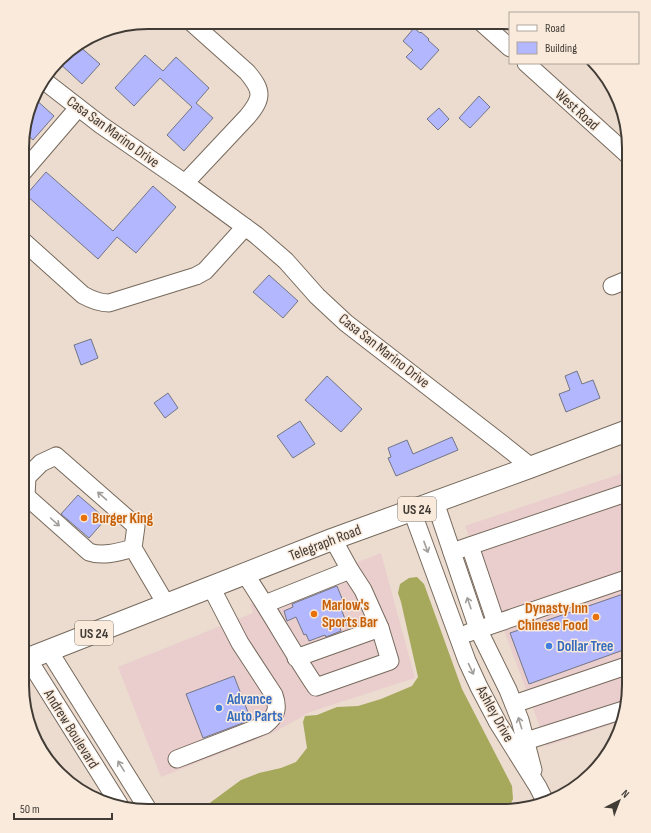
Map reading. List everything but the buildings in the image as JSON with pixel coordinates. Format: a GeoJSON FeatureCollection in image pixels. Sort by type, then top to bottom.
{"type":"FeatureCollection","features":[{"type":"Feature","properties":{"kind":"main road","name":"Telegraph Road"},"geometry":{"type":"LineString","coordinates":[[31,655],[334,539],[622,433]]}},
{"type":"Feature","properties":{"kind":"street"},"geometry":{"type":"LineString","coordinates":[[185,183],[248,117],[256,107],[260,98],[259,90],[254,80],[247,72],[199,29]]}},
{"type":"Feature","properties":{"kind":"street"},"geometry":{"type":"LineString","coordinates":[[489,29],[509,47]]}},
{"type":"Feature","properties":{"kind":"street","name":"West Road"},"geometry":{"type":"LineString","coordinates":[[527,64],[622,150]]}},
{"type":"Feature","properties":{"kind":"street","name":"Casa San Marino Drive"},"geometry":{"type":"LineString","coordinates":[[48,84],[101,125],[185,183],[245,227],[286,261],[317,296],[346,323],[530,467]]}},
{"type":"Feature","properties":{"kind":"street"},"geometry":{"type":"LineString","coordinates":[[29,165],[78,108]]}},
{"type":"Feature","properties":{"kind":"street"},"geometry":{"type":"LineString","coordinates":[[29,246],[83,295],[92,301],[109,303],[196,276],[205,271],[245,227]]}},
{"type":"Feature","properties":{"kind":"street"},"geometry":{"type":"LineString","coordinates":[[612,286],[622,282]]}},
{"type":"Feature","properties":{"kind":"street"},"geometry":{"type":"LineString","coordinates":[[29,475],[41,463],[56,456],[136,526],[134,548],[166,604]]}},
{"type":"Feature","properties":{"kind":"street"},"geometry":{"type":"LineString","coordinates":[[452,552],[622,494]]}},
{"type":"Feature","properties":{"kind":"street"},"geometry":{"type":"LineString","coordinates":[[29,499],[89,552],[95,554],[114,553],[134,548]]}},
{"type":"Feature","properties":{"kind":"street","name":"Ashley Drive"},"geometry":{"type":"LineString","coordinates":[[435,502],[478,630],[508,690],[520,720],[541,794]]}},
{"type":"Feature","properties":{"kind":"street","name":"Ashley Drive"},"geometry":{"type":"LineString","coordinates":[[412,511],[467,661],[498,723],[541,794]]}},
{"type":"Feature","properties":{"kind":"street"},"geometry":{"type":"LineString","coordinates":[[245,574],[265,604],[296,658],[316,687],[390,661],[380,628],[363,590],[350,570],[334,539]]}},
{"type":"Feature","properties":{"kind":"street"},"geometry":{"type":"LineString","coordinates":[[470,546],[496,623]]}},
{"type":"Feature","properties":{"kind":"street"},"geometry":{"type":"LineString","coordinates":[[265,604],[350,570]]}},
{"type":"Feature","properties":{"kind":"street"},"geometry":{"type":"LineString","coordinates":[[459,637],[622,580]]}},
{"type":"Feature","properties":{"kind":"street"},"geometry":{"type":"LineString","coordinates":[[178,759],[265,725],[273,718],[276,710],[276,700],[274,695],[240,643],[211,586]]}},
{"type":"Feature","properties":{"kind":"street"},"geometry":{"type":"LineString","coordinates":[[296,658],[380,628]]}},
{"type":"Feature","properties":{"kind":"street","name":"Andrew Boulevard"},"geometry":{"type":"LineString","coordinates":[[31,655],[135,787],[145,804]]}},
{"type":"Feature","properties":{"kind":"street","name":"Andrew Boulevard"},"geometry":{"type":"LineString","coordinates":[[31,655],[116,800]]}},
{"type":"Feature","properties":{"kind":"street"},"geometry":{"type":"LineString","coordinates":[[514,704],[622,667]]}},
{"type":"Feature","properties":{"kind":"street"},"geometry":{"type":"LineString","coordinates":[[526,741],[619,711]]}},
{"type":"Feature","properties":{"kind":"street","name":"Andrew Boulevard"},"geometry":{"type":"LineString","coordinates":[[118,800],[135,787]]}},
{"type":"Feature","properties":{"kind":"shaded area"},"geometry":{"type":"Polygon","coordinates":[[[622,473],[622,693],[616,723],[547,746],[465,526],[622,473]]]}},
{"type":"Feature","properties":{"kind":"shaded area"},"geometry":{"type":"Polygon","coordinates":[[[381,553],[415,678],[310,712],[273,733],[161,777],[118,667],[253,613],[250,604],[381,553]]]}},
{"type":"Feature","properties":{"kind":"green space"},"geometry":{"type":"Polygon","coordinates":[[[417,577],[424,584],[462,689],[512,786],[513,799],[510,804],[208,804],[241,780],[296,762],[307,748],[303,722],[305,716],[317,715],[337,707],[358,706],[381,699],[412,686],[418,677],[398,593],[400,584],[409,578],[417,577]]]}},
{"type":"Feature","properties":{"kind":"place","name":"Burger King"},"geometry":{"type":"Point","coordinates":[84,518]}},
{"type":"Feature","properties":{"kind":"place","name":"Marlow's Sports Bar"},"geometry":{"type":"Point","coordinates":[314,614]}},
{"type":"Feature","properties":{"kind":"place","name":"Dynasty Inn Chinese Food"},"geometry":{"type":"Point","coordinates":[596,617]}},
{"type":"Feature","properties":{"kind":"place","name":"Dollar Tree"},"geometry":{"type":"Point","coordinates":[549,646]}},
{"type":"Feature","properties":{"kind":"place","name":"Advance Auto Parts"},"geometry":{"type":"Point","coordinates":[219,708]}}]}
